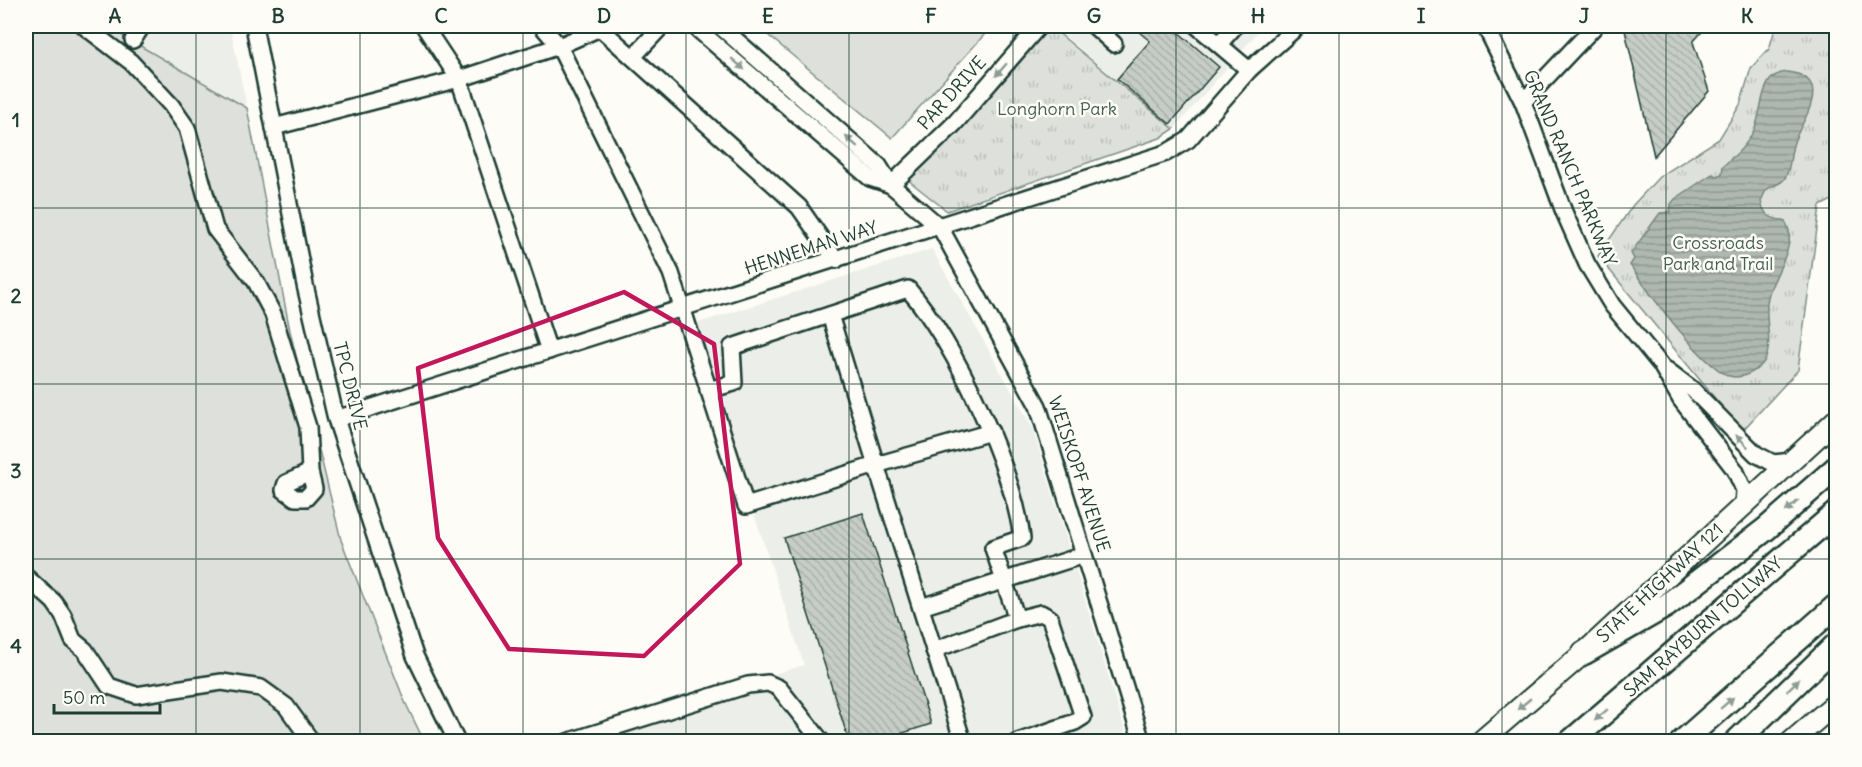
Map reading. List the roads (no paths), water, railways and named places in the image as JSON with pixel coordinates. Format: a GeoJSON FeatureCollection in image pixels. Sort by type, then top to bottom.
{"type":"FeatureCollection","features":[{"type":"Feature","properties":{"kind":"highway"},"geometry":{"type":"LineString","coordinates":[[1584,653],[1666,606],[1766,529],[1836,468]]}},
{"type":"Feature","properties":{"kind":"highway","name":"SAM RAYBURN TOLLWAY"},"geometry":{"type":"LineString","coordinates":[[1570,741],[1836,513]]}},
{"type":"Feature","properties":{"kind":"highway"},"geometry":{"type":"LineString","coordinates":[[1682,741],[1836,606]]}},
{"type":"Feature","properties":{"kind":"highway"},"geometry":{"type":"LineString","coordinates":[[1736,741],[1836,645]]}},
{"type":"Feature","properties":{"kind":"main road","name":"STATE HIGHWAY 121"},"geometry":{"type":"LineString","coordinates":[[1480,741],[1584,653],[1836,420]]}},
{"type":"Feature","properties":{"kind":"main road"},"geometry":{"type":"LineString","coordinates":[[1791,741],[1836,703]]}},
{"type":"Feature","properties":{"kind":"street"},"geometry":{"type":"LineString","coordinates":[[84,26],[131,62],[171,105],[187,128],[215,229],[256,282],[273,314],[308,427],[310,471]]}},
{"type":"Feature","properties":{"kind":"street"},"geometry":{"type":"LineString","coordinates":[[133,40],[142,26]]}},
{"type":"Feature","properties":{"kind":"street","name":"TPC DRIVE"},"geometry":{"type":"LineString","coordinates":[[254,26],[336,419],[415,656],[457,741]]}},
{"type":"Feature","properties":{"kind":"street"},"geometry":{"type":"LineString","coordinates":[[424,26],[459,79],[549,351]]}},
{"type":"Feature","properties":{"kind":"street"},"geometry":{"type":"LineString","coordinates":[[542,26],[559,46],[671,273],[746,507],[876,465],[991,432]]}},
{"type":"Feature","properties":{"kind":"street"},"geometry":{"type":"LineString","coordinates":[[633,57],[662,26]]}},
{"type":"Feature","properties":{"kind":"street"},"geometry":{"type":"LineString","coordinates":[[694,26],[870,178],[891,185]]}},
{"type":"Feature","properties":{"kind":"street"},"geometry":{"type":"LineString","coordinates":[[720,26],[879,166],[891,185]]}},
{"type":"Feature","properties":{"kind":"street","name":"PAR DRIVE"},"geometry":{"type":"LineString","coordinates":[[891,185],[955,123],[1039,26]]}},
{"type":"Feature","properties":{"kind":"street"},"geometry":{"type":"LineString","coordinates":[[1094,26],[1114,44]]}},
{"type":"Feature","properties":{"kind":"street"},"geometry":{"type":"LineString","coordinates":[[1197,26],[1249,70]]}},
{"type":"Feature","properties":{"kind":"street"},"geometry":{"type":"LineString","coordinates":[[1219,44],[1235,26]]}},
{"type":"Feature","properties":{"kind":"street","name":"HENNEMAN WAY"},"geometry":{"type":"LineString","coordinates":[[1263,57],[1288,26]]}},
{"type":"Feature","properties":{"kind":"street","name":"HENNEMAN WAY"},"geometry":{"type":"LineString","coordinates":[[336,419],[940,227],[1177,148],[1188,140],[1249,70],[1298,26]]}},
{"type":"Feature","properties":{"kind":"street","name":"GRAND RANCH PARKWAY"},"geometry":{"type":"LineString","coordinates":[[1474,26],[1491,41]]}},
{"type":"Feature","properties":{"kind":"street","name":"GRAND RANCH PARKWAY"},"geometry":{"type":"LineString","coordinates":[[1485,26],[1523,102],[1564,212],[1587,264],[1612,305],[1661,365],[1681,400],[1740,477],[1744,490],[1743,507]]}},
{"type":"Feature","properties":{"kind":"street"},"geometry":{"type":"LineString","coordinates":[[1523,102],[1596,26]]}},
{"type":"Feature","properties":{"kind":"street"},"geometry":{"type":"LineString","coordinates":[[274,127],[459,79],[559,46],[600,28],[799,207],[836,260]]}},
{"type":"Feature","properties":{"kind":"street","name":"WEISKOPF AVENUE"},"geometry":{"type":"LineString","coordinates":[[891,185],[940,227],[1038,406],[1138,739]]}},
{"type":"Feature","properties":{"kind":"street"},"geometry":{"type":"LineString","coordinates":[[708,390],[734,383],[732,347],[908,289],[924,307],[991,432],[1019,516],[1022,538],[993,548],[1017,619]]}},
{"type":"Feature","properties":{"kind":"street"},"geometry":{"type":"LineString","coordinates":[[830,315],[963,741]]}},
{"type":"Feature","properties":{"kind":"street","name":"GRAND RANCH PARKWAY"},"geometry":{"type":"LineString","coordinates":[[1661,365],[1693,390],[1756,454],[1773,462],[1793,461]]}},
{"type":"Feature","properties":{"kind":"street"},"geometry":{"type":"LineString","coordinates":[[921,607],[1084,555]]}},
{"type":"Feature","properties":{"kind":"street"},"geometry":{"type":"LineString","coordinates":[[26,577],[54,602],[63,615],[73,640],[85,650],[109,686],[136,695],[169,692],[205,682],[251,686],[275,696],[286,706],[312,741]]}},
{"type":"Feature","properties":{"kind":"street"},"geometry":{"type":"LineString","coordinates":[[934,650],[1017,619],[1041,613],[1050,618],[1083,717],[1075,722],[1018,741]]}},
{"type":"Feature","properties":{"kind":"street"},"geometry":{"type":"LineString","coordinates":[[567,741],[748,685],[768,683],[779,688],[822,741]]}},
{"type":"Feature","properties":{"kind":"park label","name":"Longhorn Park"},"geometry":{"type":"Point","coordinates":[1057,109]}},
{"type":"Feature","properties":{"kind":"park label","name":"Crossroads Park and Trail"},"geometry":{"type":"Point","coordinates":[1718,253]}}]}
